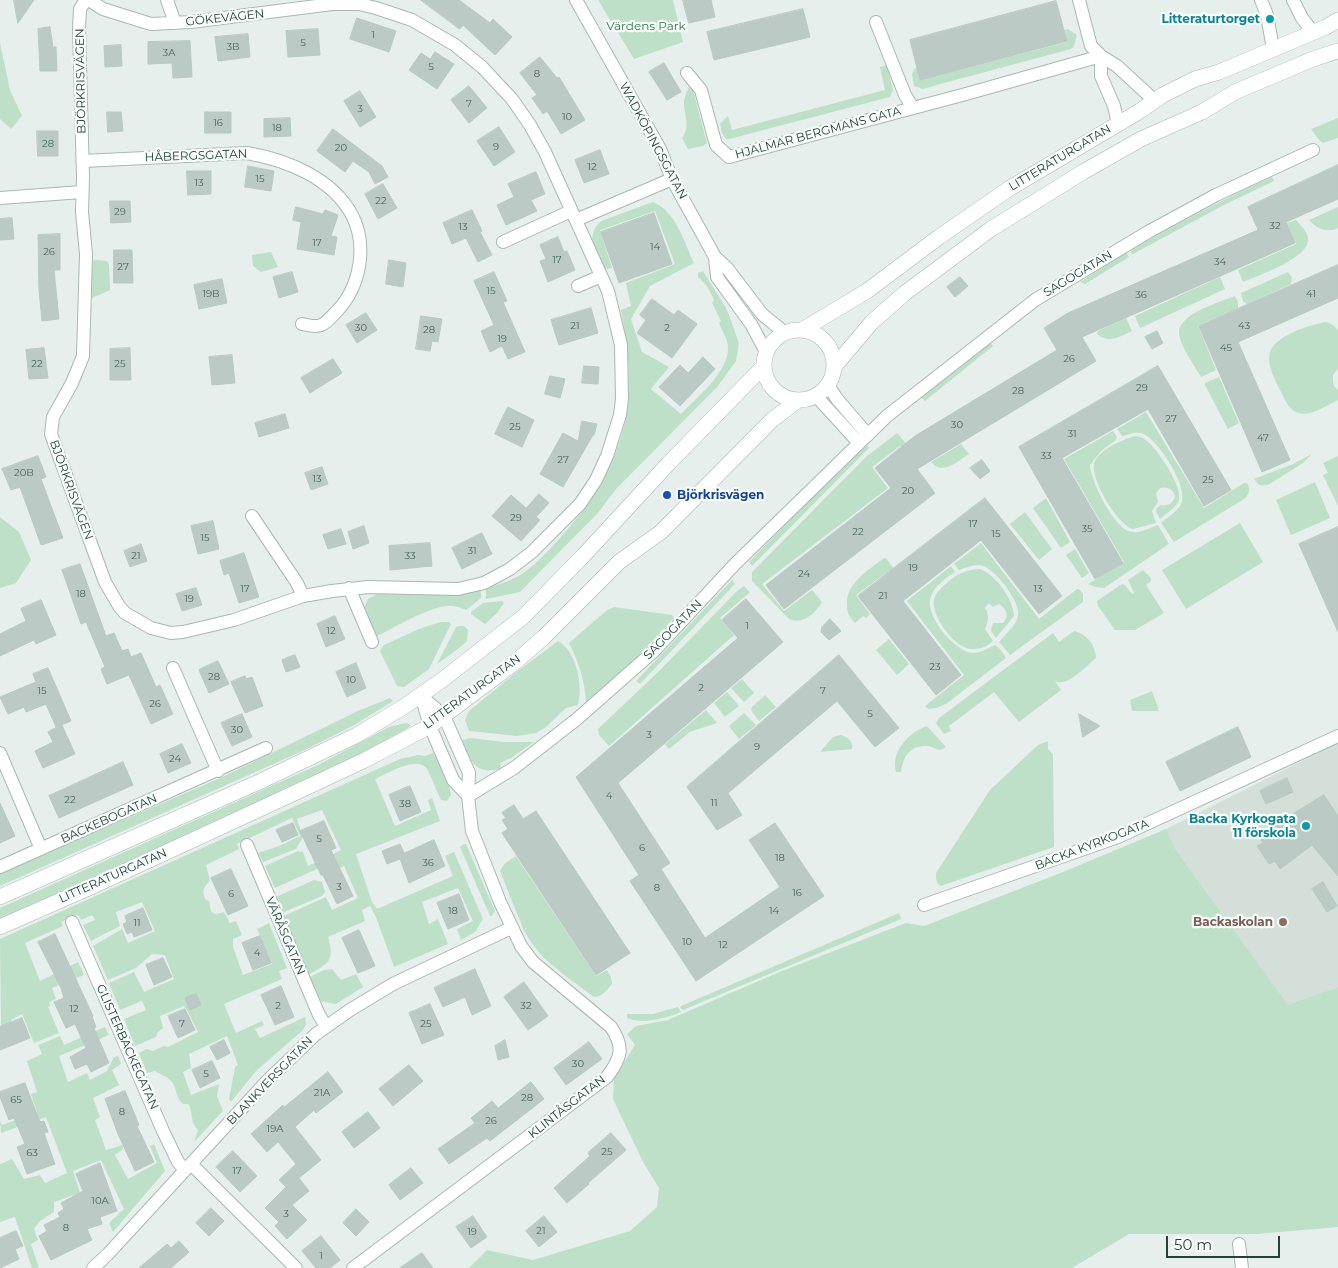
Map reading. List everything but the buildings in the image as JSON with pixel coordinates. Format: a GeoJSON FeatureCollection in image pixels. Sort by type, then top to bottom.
{"type":"FeatureCollection","features":[{"type":"Feature","properties":{"kind":"street","name":"GÖKEVÄGEN"},"geometry":{"type":"LineString","coordinates":[[87,0],[103,9],[151,24],[251,16],[332,4],[360,2],[421,24],[455,45],[482,67],[510,97],[530,125],[545,152],[601,276]]}},
{"type":"Feature","properties":{"kind":"street","name":"BJÖRKRISVÄGEN"},"geometry":{"type":"LineString","coordinates":[[87,0],[80,9],[79,28],[83,160],[82,192],[86,254],[82,356],[72,383],[54,417],[51,434],[105,582],[118,606],[125,613],[151,628],[172,633],[199,630],[304,596],[349,588],[458,589],[484,583],[510,569],[532,552],[580,504],[596,480],[606,459],[615,431],[622,400],[621,345],[608,291],[601,276]]}},
{"type":"Feature","properties":{"kind":"street","name":"GÖKEVÄGEN"},"geometry":{"type":"LineString","coordinates":[[167,0],[175,23]]}},
{"type":"Feature","properties":{"kind":"street","name":"WADKÖPINGSGATAN"},"geometry":{"type":"LineString","coordinates":[[576,0],[660,149],[672,179],[715,257],[727,268],[762,314],[785,333]]}},
{"type":"Feature","properties":{"kind":"street"},"geometry":{"type":"LineString","coordinates":[[1079,0],[1091,46],[1101,56],[1117,66],[1155,101]]}},
{"type":"Feature","properties":{"kind":"street"},"geometry":{"type":"LineString","coordinates":[[1261,0],[1267,15],[1273,49]]}},
{"type":"Feature","properties":{"kind":"street"},"geometry":{"type":"LineString","coordinates":[[1293,0],[1312,32]]}},
{"type":"Feature","properties":{"kind":"street","name":"LITTERATURGATAN"},"geometry":{"type":"LineString","coordinates":[[785,333],[802,330],[867,291],[939,237],[1010,188],[1155,101],[1195,79],[1219,72],[1338,20]]}},
{"type":"Feature","properties":{"kind":"street","name":"HJALMAR BERGMANS GATA"},"geometry":{"type":"LineString","coordinates":[[876,22],[905,95],[914,108]]}},
{"type":"Feature","properties":{"kind":"street","name":"LITTERATURGATAN"},"geometry":{"type":"LineString","coordinates":[[0,926],[91,887],[305,788],[365,760],[430,726],[532,648],[619,562],[661,532],[766,426],[797,401],[816,396],[828,385],[834,367],[872,322],[905,293],[991,229],[1083,172],[1141,139],[1197,114],[1235,92],[1313,58],[1338,51]]}},
{"type":"Feature","properties":{"kind":"street"},"geometry":{"type":"LineString","coordinates":[[1101,56],[1101,76],[1114,106],[1118,124]]}},
{"type":"Feature","properties":{"kind":"street","name":"HJALMAR BERGMANS GATA"},"geometry":{"type":"LineString","coordinates":[[687,73],[701,90],[716,145],[729,157],[1101,56]]}},
{"type":"Feature","properties":{"kind":"street","name":"SAGOGATAN"},"geometry":{"type":"LineString","coordinates":[[468,796],[514,768],[577,720],[654,651],[735,564],[887,416],[1034,300],[1148,232],[1216,195],[1313,150]]}},
{"type":"Feature","properties":{"kind":"street","name":"HÅBERGSGATAN"},"geometry":{"type":"LineString","coordinates":[[83,160],[247,153],[264,156],[295,167],[325,184],[341,199],[352,215],[358,229],[360,246],[358,272],[352,292],[324,325],[315,327],[302,324]]}},
{"type":"Feature","properties":{"kind":"street"},"geometry":{"type":"LineString","coordinates":[[503,242],[672,179]]}},
{"type":"Feature","properties":{"kind":"street"},"geometry":{"type":"LineString","coordinates":[[0,198],[82,192]]}},
{"type":"Feature","properties":{"kind":"street","name":"WADKÖPINGSGATAN"},"geometry":{"type":"LineString","coordinates":[[715,257],[718,277],[751,324],[765,359]]}},
{"type":"Feature","properties":{"kind":"street"},"geometry":{"type":"LineString","coordinates":[[578,286],[601,276]]}},
{"type":"Feature","properties":{"kind":"street"},"geometry":{"type":"LineString","coordinates":[[802,330],[817,335],[825,342],[832,354],[834,367]]}},
{"type":"Feature","properties":{"kind":"street"},"geometry":{"type":"LineString","coordinates":[[0,897],[276,774],[357,735],[420,695],[469,660],[523,616],[584,555],[765,359],[774,340],[785,333]]}},
{"type":"Feature","properties":{"kind":"street"},"geometry":{"type":"LineString","coordinates":[[765,359],[766,378],[773,390],[784,398],[797,401]]}},
{"type":"Feature","properties":{"kind":"street"},"geometry":{"type":"LineString","coordinates":[[828,385],[864,439]]}},
{"type":"Feature","properties":{"kind":"street"},"geometry":{"type":"LineString","coordinates":[[816,396],[864,439]]}},
{"type":"Feature","properties":{"kind":"street"},"geometry":{"type":"LineString","coordinates":[[252,516],[304,596]]}},
{"type":"Feature","properties":{"kind":"street"},"geometry":{"type":"LineString","coordinates":[[349,588],[372,642]]}},
{"type":"Feature","properties":{"kind":"street"},"geometry":{"type":"LineString","coordinates":[[173,668],[218,771]]}},
{"type":"Feature","properties":{"kind":"street"},"geometry":{"type":"LineString","coordinates":[[420,695],[444,716]]}},
{"type":"Feature","properties":{"kind":"street"},"geometry":{"type":"LineString","coordinates":[[420,695],[430,726],[453,780],[468,796]]}},
{"type":"Feature","properties":{"kind":"street","name":"KLINTÅSGATAN"},"geometry":{"type":"LineString","coordinates":[[353,1268],[607,1077],[617,1063],[620,1047],[611,1027],[534,962],[521,946],[511,928],[472,831],[468,796],[469,773],[444,716]]}},
{"type":"Feature","properties":{"kind":"street","name":"BACKA KYRKOGATA"},"geometry":{"type":"LineString","coordinates":[[924,905],[1118,837],[1338,736]]}},
{"type":"Feature","properties":{"kind":"street","name":"BACKEBOGATAN"},"geometry":{"type":"LineString","coordinates":[[0,867],[266,748]]}},
{"type":"Feature","properties":{"kind":"street"},"geometry":{"type":"LineString","coordinates":[[0,753],[41,849]]}},
{"type":"Feature","properties":{"kind":"street","name":"VÄRÅSGATAN"},"geometry":{"type":"LineString","coordinates":[[247,845],[318,1015],[326,1026]]}},
{"type":"Feature","properties":{"kind":"street","name":"GLISTERBACKEGATAN"},"geometry":{"type":"LineString","coordinates":[[72,922],[178,1162],[188,1167],[296,1268]]}},
{"type":"Feature","properties":{"kind":"street","name":"BLANKVERSGATAN"},"geometry":{"type":"LineString","coordinates":[[93,1268],[268,1080],[326,1026],[393,984],[511,928]]}},
{"type":"Feature","properties":{"kind":"street"},"geometry":{"type":"LineString","coordinates":[[1239,1244],[1242,1268]]}},
{"type":"Feature","properties":{"kind":"shaded area","name":"Backaskolan"},"geometry":{"type":"Polygon","coordinates":[[[1338,743],[1338,987],[1288,1006],[1176,850],[1166,829],[1338,743]]]}},
{"type":"Feature","properties":{"kind":"green space","name":"Värdens Park"},"geometry":{"type":"Polygon","coordinates":[[[598,0],[673,0],[683,42],[634,59],[598,0]]]}},
{"type":"Feature","properties":{"kind":"green space"},"geometry":{"type":"Polygon","coordinates":[[[1068,29],[1077,35],[1074,46],[1071,49],[923,89],[914,86],[912,74],[915,68],[917,68],[920,80],[1067,42],[1065,30],[1068,29]]]}},
{"type":"Feature","properties":{"kind":"green space"},"geometry":{"type":"Polygon","coordinates":[[[0,43],[10,90],[22,116],[11,129],[0,119],[0,43]]]}},
{"type":"Feature","properties":{"kind":"green space"},"geometry":{"type":"Polygon","coordinates":[[[887,65],[893,90],[890,97],[729,139],[726,139],[722,133],[720,124],[728,116],[732,130],[885,90],[880,67],[887,65]]]}},
{"type":"Feature","properties":{"kind":"green space"},"geometry":{"type":"Polygon","coordinates":[[[689,87],[693,90],[707,143],[703,146],[688,149],[682,138],[687,125],[684,100],[689,87]]]}},
{"type":"Feature","properties":{"kind":"green space"},"geometry":{"type":"Polygon","coordinates":[[[1338,118],[1338,138],[1323,143],[1311,129],[1338,118]]]}},
{"type":"Feature","properties":{"kind":"green space"},"geometry":{"type":"Polygon","coordinates":[[[1272,177],[1274,181],[1224,205],[1133,254],[1131,253],[1132,249],[1272,177]]]}},
{"type":"Feature","properties":{"kind":"green space"},"geometry":{"type":"Polygon","coordinates":[[[653,202],[668,212],[683,237],[694,263],[650,286],[631,319],[642,352],[669,367],[651,389],[681,414],[713,381],[725,361],[728,351],[727,341],[719,323],[721,321],[712,303],[714,300],[707,286],[698,277],[698,273],[703,271],[726,308],[730,318],[739,343],[736,361],[718,386],[616,489],[597,514],[520,592],[486,599],[486,589],[521,575],[539,560],[560,538],[595,493],[613,459],[625,423],[628,404],[628,357],[621,310],[631,306],[626,283],[675,264],[655,211],[600,230],[612,268],[605,269],[592,238],[593,232],[601,221],[653,202]]]}},
{"type":"Feature","properties":{"kind":"green space"},"geometry":{"type":"Polygon","coordinates":[[[1338,207],[1338,228],[1322,229],[1315,226],[1309,220],[1338,207]]]}},
{"type":"Feature","properties":{"kind":"green space"},"geometry":{"type":"Polygon","coordinates":[[[1296,220],[1308,236],[1306,246],[1301,253],[1270,271],[1243,282],[1238,270],[1296,244],[1287,223],[1296,220]]]}},
{"type":"Feature","properties":{"kind":"green space"},"geometry":{"type":"Polygon","coordinates":[[[271,252],[278,267],[261,272],[253,266],[252,255],[271,252]]]}},
{"type":"Feature","properties":{"kind":"green space"},"geometry":{"type":"Polygon","coordinates":[[[1126,252],[1129,257],[1085,284],[1080,282],[1126,252]]]}},
{"type":"Feature","properties":{"kind":"green space"},"geometry":{"type":"Polygon","coordinates":[[[95,260],[107,261],[109,265],[110,290],[92,298],[91,262],[95,260]]]}},
{"type":"Feature","properties":{"kind":"green space"},"geometry":{"type":"Polygon","coordinates":[[[1288,272],[1292,278],[1291,284],[1247,304],[1243,301],[1241,293],[1288,272]]]}},
{"type":"Feature","properties":{"kind":"green space"},"geometry":{"type":"Polygon","coordinates":[[[1220,277],[1225,289],[1140,328],[1135,316],[1220,277]]]}},
{"type":"Feature","properties":{"kind":"green space"},"geometry":{"type":"Polygon","coordinates":[[[1235,296],[1238,308],[1198,325],[1216,370],[1201,377],[1182,345],[1179,334],[1180,327],[1192,315],[1210,305],[1235,296]]]}},
{"type":"Feature","properties":{"kind":"green space"},"geometry":{"type":"Polygon","coordinates":[[[1126,318],[1132,331],[1110,339],[1097,334],[1098,331],[1126,318]]]}},
{"type":"Feature","properties":{"kind":"green space"},"geometry":{"type":"Polygon","coordinates":[[[1326,322],[1338,330],[1338,369],[1333,375],[1333,381],[1334,386],[1338,390],[1338,400],[1313,412],[1298,413],[1292,410],[1288,404],[1272,373],[1269,362],[1270,352],[1273,346],[1286,336],[1303,328],[1326,322]]]}},
{"type":"Feature","properties":{"kind":"green space"},"geometry":{"type":"Polygon","coordinates":[[[990,342],[993,346],[925,401],[921,397],[990,342]]]}},
{"type":"Feature","properties":{"kind":"green space"},"geometry":{"type":"Polygon","coordinates":[[[1219,377],[1239,423],[1228,429],[1205,385],[1205,383],[1219,377]]]}},
{"type":"Feature","properties":{"kind":"green space"},"geometry":{"type":"Polygon","coordinates":[[[1146,412],[1204,508],[1244,483],[1247,483],[1249,488],[1248,494],[1244,499],[1174,542],[1161,523],[1181,505],[1182,494],[1175,474],[1162,452],[1148,436],[1134,433],[1122,436],[1117,429],[1146,412]]]}},
{"type":"Feature","properties":{"kind":"green space"},"geometry":{"type":"Polygon","coordinates":[[[1113,431],[1117,437],[1116,440],[1101,451],[1090,465],[1099,493],[1111,514],[1125,529],[1138,532],[1158,525],[1169,544],[1104,588],[1088,584],[1124,562],[1064,459],[1113,431]]]}},
{"type":"Feature","properties":{"kind":"green space"},"geometry":{"type":"Polygon","coordinates":[[[897,433],[911,449],[918,468],[900,446],[872,467],[888,488],[762,584],[784,611],[812,590],[822,602],[816,611],[808,617],[799,621],[789,619],[752,581],[752,572],[866,457],[897,433]]]}},
{"type":"Feature","properties":{"kind":"green space"},"geometry":{"type":"Polygon","coordinates":[[[1134,436],[1145,439],[1158,453],[1174,478],[1179,500],[1160,519],[1156,512],[1157,508],[1161,505],[1170,504],[1175,496],[1169,489],[1165,487],[1160,488],[1156,493],[1158,502],[1152,511],[1156,523],[1133,529],[1127,526],[1112,510],[1095,477],[1094,468],[1095,461],[1102,452],[1134,436]]]}},
{"type":"Feature","properties":{"kind":"green space"},"geometry":{"type":"Polygon","coordinates":[[[961,444],[969,454],[950,466],[940,468],[931,462],[961,444]]]}},
{"type":"Feature","properties":{"kind":"green space"},"geometry":{"type":"Polygon","coordinates":[[[867,445],[869,448],[752,566],[749,562],[809,500],[867,445]]]}},
{"type":"Feature","properties":{"kind":"green space"},"geometry":{"type":"Polygon","coordinates":[[[1312,454],[1303,463],[1268,485],[1260,485],[1254,479],[1293,464],[1312,454]]]}},
{"type":"Feature","properties":{"kind":"green space"},"geometry":{"type":"Polygon","coordinates":[[[1338,456],[1338,506],[1323,475],[1328,473],[1323,463],[1338,456]]]}},
{"type":"Feature","properties":{"kind":"green space"},"geometry":{"type":"Polygon","coordinates":[[[1315,482],[1330,518],[1291,535],[1276,500],[1315,482]]]}},
{"type":"Feature","properties":{"kind":"green space"},"geometry":{"type":"Polygon","coordinates":[[[1046,498],[1070,542],[1061,548],[1033,508],[1046,498]]]}},
{"type":"Feature","properties":{"kind":"green space"},"geometry":{"type":"Polygon","coordinates":[[[1025,512],[1052,549],[1039,560],[1010,524],[1025,512]]]}},
{"type":"Feature","properties":{"kind":"green space"},"geometry":{"type":"Polygon","coordinates":[[[0,517],[19,532],[31,560],[16,583],[0,588],[0,517]]]}},
{"type":"Feature","properties":{"kind":"green space"},"geometry":{"type":"Polygon","coordinates":[[[1240,523],[1263,562],[1186,609],[1162,570],[1240,523]]]}},
{"type":"Feature","properties":{"kind":"green space"},"geometry":{"type":"Polygon","coordinates":[[[981,543],[1039,619],[1077,589],[1083,594],[1083,602],[1010,655],[999,642],[1017,620],[1018,610],[1012,595],[1001,580],[983,566],[971,566],[959,570],[954,564],[981,543]]]}},
{"type":"Feature","properties":{"kind":"green space"},"geometry":{"type":"Polygon","coordinates":[[[1075,549],[1089,573],[1082,578],[1066,555],[1075,549]]]}},
{"type":"Feature","properties":{"kind":"green space"},"geometry":{"type":"Polygon","coordinates":[[[884,558],[887,559],[893,568],[856,595],[870,614],[866,618],[863,616],[855,623],[847,609],[847,598],[850,591],[859,578],[884,558]]]}},
{"type":"Feature","properties":{"kind":"green space"},"geometry":{"type":"Polygon","coordinates":[[[951,566],[955,572],[943,580],[934,591],[930,600],[933,616],[944,633],[958,647],[973,653],[995,645],[1006,658],[946,704],[928,709],[925,706],[964,675],[907,601],[951,566]]]}},
{"type":"Feature","properties":{"kind":"green space"},"geometry":{"type":"Polygon","coordinates":[[[980,569],[992,576],[1003,588],[1011,602],[1014,616],[996,638],[991,631],[993,623],[1003,623],[1006,613],[999,604],[993,607],[989,603],[985,608],[988,618],[985,629],[993,641],[987,646],[972,649],[959,644],[948,634],[936,613],[934,600],[939,590],[955,577],[963,572],[980,569]]]}},
{"type":"Feature","properties":{"kind":"green space"},"geometry":{"type":"Polygon","coordinates":[[[1143,570],[1150,577],[1151,581],[1146,585],[1164,613],[1135,630],[1115,630],[1098,606],[1097,601],[1122,584],[1132,594],[1134,593],[1128,580],[1143,570]]]}},
{"type":"Feature","properties":{"kind":"green space"},"geometry":{"type":"Polygon","coordinates":[[[732,580],[735,584],[640,684],[636,681],[732,580]]]}},
{"type":"Feature","properties":{"kind":"green space"},"geometry":{"type":"Polygon","coordinates":[[[744,586],[750,592],[720,618],[734,635],[609,746],[599,735],[598,729],[744,586]]]}},
{"type":"Feature","properties":{"kind":"green space"},"geometry":{"type":"Polygon","coordinates":[[[481,590],[481,598],[466,610],[447,606],[430,610],[375,637],[364,608],[368,599],[377,594],[455,595],[481,590]]]}},
{"type":"Feature","properties":{"kind":"green space"},"geometry":{"type":"Polygon","coordinates":[[[502,601],[504,603],[497,613],[485,624],[471,614],[483,603],[502,601]]]}},
{"type":"Feature","properties":{"kind":"green space"},"geometry":{"type":"Polygon","coordinates":[[[614,607],[672,615],[674,618],[638,656],[586,703],[581,672],[569,643],[607,610],[614,607]]]}},
{"type":"Feature","properties":{"kind":"green space"},"geometry":{"type":"Polygon","coordinates":[[[440,622],[449,622],[451,624],[429,669],[404,687],[397,686],[380,651],[384,645],[419,629],[440,622]]]}},
{"type":"Feature","properties":{"kind":"green space"},"geometry":{"type":"Polygon","coordinates":[[[464,626],[468,630],[467,641],[437,664],[456,627],[464,626]]]}},
{"type":"Feature","properties":{"kind":"green space"},"geometry":{"type":"Polygon","coordinates":[[[1074,631],[1079,632],[1090,640],[1096,658],[1071,679],[1060,682],[1055,681],[1061,690],[1019,722],[994,692],[949,726],[951,731],[944,734],[936,723],[939,718],[1053,633],[1059,642],[1074,631]]]}},
{"type":"Feature","properties":{"kind":"green space"},"geometry":{"type":"Polygon","coordinates":[[[889,639],[909,664],[897,675],[876,650],[889,639]]]}},
{"type":"Feature","properties":{"kind":"green space"},"geometry":{"type":"Polygon","coordinates":[[[558,641],[570,653],[577,670],[580,688],[578,705],[566,708],[546,727],[536,733],[517,736],[469,731],[465,720],[469,711],[558,641]]]}},
{"type":"Feature","properties":{"kind":"green space"},"geometry":{"type":"Polygon","coordinates":[[[742,679],[754,693],[744,702],[731,688],[742,679]]]}},
{"type":"Feature","properties":{"kind":"green space"},"geometry":{"type":"Polygon","coordinates":[[[1152,691],[1159,711],[1132,711],[1130,700],[1152,691]]]}},
{"type":"Feature","properties":{"kind":"green space"},"geometry":{"type":"Polygon","coordinates":[[[727,692],[739,706],[725,717],[714,703],[727,692]]]}},
{"type":"Feature","properties":{"kind":"green space"},"geometry":{"type":"Polygon","coordinates":[[[765,695],[776,707],[759,721],[751,710],[765,695]]]}},
{"type":"Feature","properties":{"kind":"green space"},"geometry":{"type":"Polygon","coordinates":[[[390,698],[393,701],[356,724],[309,748],[0,886],[0,873],[218,779],[360,710],[390,698]]]}},
{"type":"Feature","properties":{"kind":"green space"},"geometry":{"type":"Polygon","coordinates":[[[706,710],[717,723],[690,732],[669,749],[665,744],[706,710]]]}},
{"type":"Feature","properties":{"kind":"green space"},"geometry":{"type":"Polygon","coordinates":[[[744,713],[756,725],[739,739],[729,726],[744,713]]]}},
{"type":"Feature","properties":{"kind":"green space"},"geometry":{"type":"Polygon","coordinates":[[[406,723],[411,726],[373,749],[0,920],[0,908],[320,764],[389,727],[406,723]]]}},
{"type":"Feature","properties":{"kind":"green space"},"geometry":{"type":"Polygon","coordinates":[[[927,726],[946,747],[940,750],[928,746],[915,748],[905,758],[901,772],[896,772],[895,765],[898,750],[914,733],[927,726]]]}},
{"type":"Feature","properties":{"kind":"green space"},"geometry":{"type":"Polygon","coordinates":[[[840,735],[849,740],[852,744],[852,749],[820,752],[833,737],[840,735]]]}},
{"type":"Feature","properties":{"kind":"green space"},"geometry":{"type":"Polygon","coordinates":[[[470,738],[504,742],[534,742],[511,758],[500,763],[501,768],[486,770],[475,765],[464,748],[461,741],[470,738]]]}},
{"type":"Feature","properties":{"kind":"green space"},"geometry":{"type":"Polygon","coordinates":[[[1048,741],[1048,749],[1053,754],[1054,847],[941,886],[939,885],[936,873],[990,790],[1038,745],[1048,741]]]}},
{"type":"Feature","properties":{"kind":"green space"},"geometry":{"type":"Polygon","coordinates":[[[433,753],[442,766],[449,785],[451,795],[447,801],[441,800],[428,771],[424,766],[418,764],[403,766],[375,779],[395,826],[431,810],[428,800],[432,798],[440,821],[356,854],[372,902],[377,909],[453,876],[445,856],[454,852],[483,919],[475,932],[461,940],[457,929],[473,921],[458,888],[422,902],[429,924],[438,919],[448,944],[394,967],[376,917],[370,906],[362,910],[365,921],[328,937],[331,951],[329,960],[326,964],[309,974],[285,918],[286,915],[326,897],[332,910],[358,898],[344,866],[323,876],[319,868],[275,888],[265,866],[298,851],[303,852],[308,866],[341,850],[322,810],[297,819],[303,837],[296,849],[263,862],[258,853],[300,836],[292,818],[237,844],[239,849],[206,865],[210,881],[204,888],[204,897],[209,901],[213,913],[224,912],[230,923],[236,921],[242,935],[233,939],[233,947],[243,975],[272,964],[257,929],[269,923],[287,968],[279,971],[282,979],[224,1004],[236,1033],[262,1021],[264,1025],[255,1029],[260,1038],[305,1017],[306,1024],[303,1030],[256,1071],[231,1102],[229,1099],[235,1067],[238,1065],[227,1036],[189,1054],[191,1068],[183,1072],[191,1095],[219,1084],[217,1096],[223,1111],[194,1142],[198,1131],[193,1123],[190,1107],[188,1104],[183,1104],[180,1101],[172,1082],[155,1071],[147,1073],[139,1053],[146,1049],[153,1051],[164,1046],[168,1047],[198,1032],[187,1010],[184,1006],[160,1016],[163,1028],[156,1037],[135,1046],[124,1019],[146,1010],[142,1001],[120,1010],[109,983],[134,972],[144,992],[174,979],[165,955],[152,954],[136,968],[108,980],[93,946],[122,929],[128,943],[155,931],[142,902],[116,912],[120,926],[91,941],[83,925],[95,920],[92,915],[81,920],[78,915],[61,922],[63,926],[25,943],[40,981],[78,962],[84,975],[52,988],[56,999],[49,1002],[50,1006],[48,1007],[59,1033],[34,1043],[22,1014],[11,1020],[12,1025],[1,1028],[0,939],[400,759],[418,755],[425,756],[433,753]]]}},
{"type":"Feature","properties":{"kind":"green space"},"geometry":{"type":"Polygon","coordinates":[[[1166,829],[1176,850],[1288,1005],[1338,987],[1338,1227],[1257,1234],[1129,1234],[1072,1268],[469,1268],[487,1250],[533,1260],[630,1231],[657,1207],[659,1188],[643,1162],[613,1099],[614,1078],[635,1045],[627,1034],[636,1026],[668,1020],[782,971],[906,923],[924,926],[1063,872],[1166,829]]]}},
{"type":"Feature","properties":{"kind":"green space"},"geometry":{"type":"Polygon","coordinates":[[[466,844],[495,911],[492,916],[490,916],[460,847],[466,844]]]}},
{"type":"Feature","properties":{"kind":"green space"},"geometry":{"type":"Polygon","coordinates":[[[516,856],[596,976],[607,970],[612,984],[597,997],[594,997],[564,975],[544,958],[524,931],[500,871],[504,864],[516,856]]]}},
{"type":"Feature","properties":{"kind":"green space"},"geometry":{"type":"Polygon","coordinates":[[[314,880],[322,882],[325,892],[322,896],[284,912],[276,897],[314,880]]]}},
{"type":"Feature","properties":{"kind":"green space"},"geometry":{"type":"Polygon","coordinates":[[[899,913],[901,919],[683,1010],[680,1008],[681,1006],[899,913]]]}},
{"type":"Feature","properties":{"kind":"green space"},"geometry":{"type":"Polygon","coordinates":[[[332,969],[341,980],[356,974],[363,987],[336,1004],[321,1001],[310,977],[324,970],[332,969]]]}},
{"type":"Feature","properties":{"kind":"green space"},"geometry":{"type":"Polygon","coordinates":[[[678,1007],[681,1012],[661,1018],[640,1021],[627,1018],[627,1014],[653,1014],[678,1007]]]}},
{"type":"Feature","properties":{"kind":"green space"},"geometry":{"type":"Polygon","coordinates":[[[105,1027],[109,1035],[59,1056],[68,1082],[87,1073],[90,1080],[107,1071],[114,1057],[118,1056],[121,1064],[112,1070],[119,1085],[93,1098],[100,1117],[95,1120],[106,1150],[123,1145],[123,1149],[115,1155],[128,1179],[157,1163],[150,1146],[154,1144],[165,1171],[113,1232],[109,1223],[124,1209],[101,1160],[73,1171],[80,1193],[54,1202],[54,1212],[40,1221],[34,1229],[38,1240],[31,1244],[39,1268],[32,1268],[15,1217],[0,1222],[0,1164],[12,1159],[24,1179],[40,1175],[45,1183],[67,1173],[46,1117],[1,1133],[0,1121],[2,1125],[37,1112],[31,1094],[37,1092],[27,1061],[42,1054],[38,1045],[60,1036],[64,1045],[105,1027]]]}},
{"type":"Feature","properties":{"kind":"place","name":"Litteraturtorget"},"geometry":{"type":"Point","coordinates":[1270,19]}},
{"type":"Feature","properties":{"kind":"place","name":"Björkrisvägen"},"geometry":{"type":"Point","coordinates":[667,495]}},
{"type":"Feature","properties":{"kind":"place","name":"Backa Kyrkogata 11 förskola"},"geometry":{"type":"Point","coordinates":[1306,826]}},
{"type":"Feature","properties":{"kind":"place","name":"Backaskolan"},"geometry":{"type":"Point","coordinates":[1283,922]}}]}
